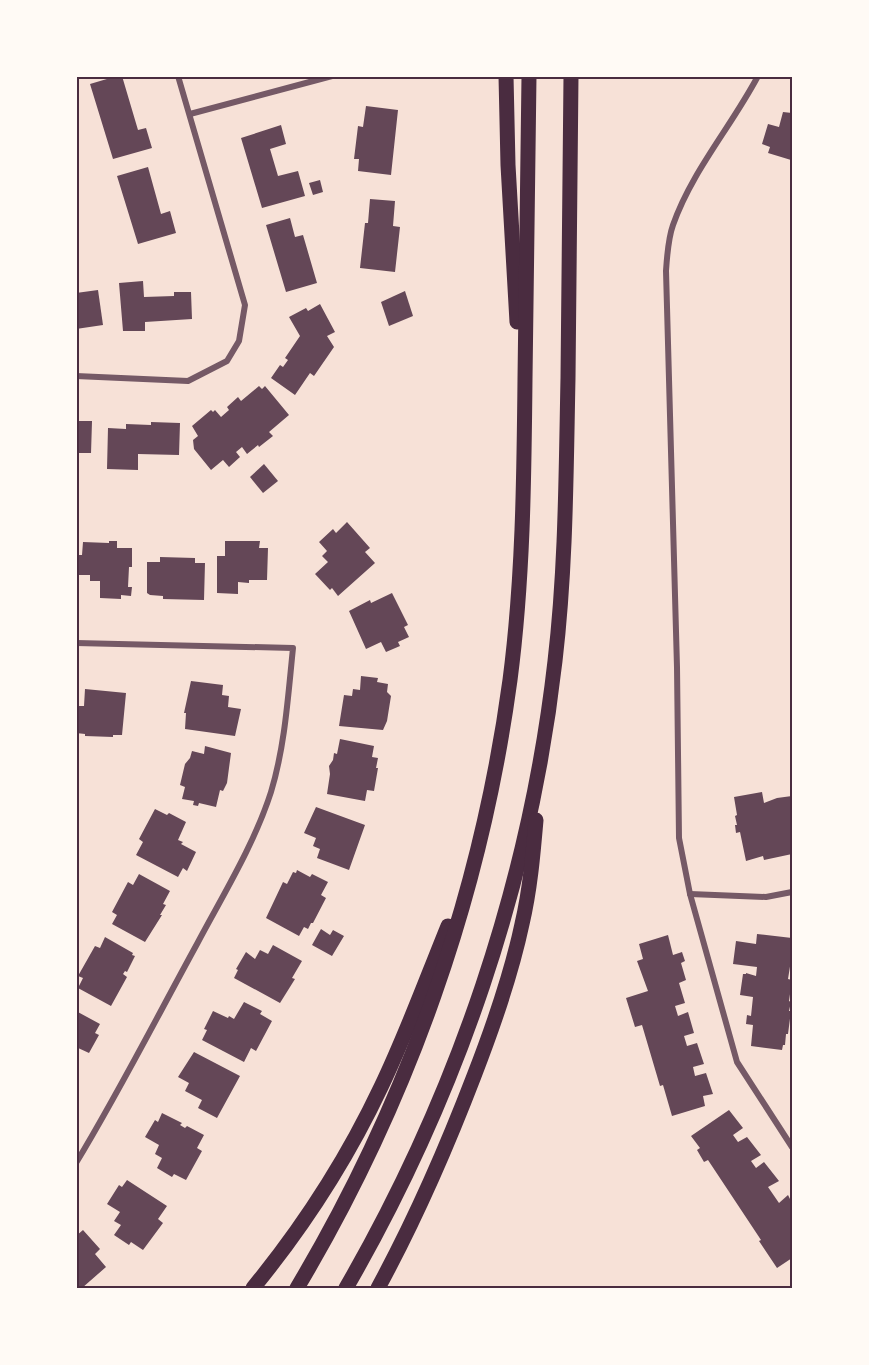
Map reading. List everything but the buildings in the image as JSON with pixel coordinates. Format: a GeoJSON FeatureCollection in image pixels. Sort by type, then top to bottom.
{"type":"FeatureCollection","features":[{"type":"Feature","properties":{"kind":"highway"},"geometry":{"type":"LineString","coordinates":[[506,76],[508,165],[524,462]]}},
{"type":"Feature","properties":{"kind":"highway"},"geometry":{"type":"LineString","coordinates":[[297,1288],[358,1178],[411,1059],[441,977],[478,850],[496,766],[510,679],[519,593],[524,462],[529,76]]}},
{"type":"Feature","properties":{"kind":"highway"},"geometry":{"type":"LineString","coordinates":[[378,1288],[447,1144],[479,1064],[506,985],[528,896],[542,750],[555,662],[565,530],[572,81]]}},
{"type":"Feature","properties":{"kind":"highway"},"geometry":{"type":"LineString","coordinates":[[346,1288],[384,1219],[423,1140],[468,1027],[490,964],[514,879],[542,750]]}},
{"type":"Feature","properties":{"kind":"highway"},"geometry":{"type":"LineString","coordinates":[[253,1288],[318,1199],[372,1106],[400,1045],[478,850]]}},
{"type":"Feature","properties":{"kind":"street"},"geometry":{"type":"LineString","coordinates":[[76,376],[188,381],[227,361],[239,341],[245,305],[178,76]]}},
{"type":"Feature","properties":{"kind":"street"},"geometry":{"type":"LineString","coordinates":[[758,76],[744,103],[687,192],[672,228],[666,271],[679,838],[690,894],[737,1062],[792,1147]]}},
{"type":"Feature","properties":{"kind":"street"},"geometry":{"type":"LineString","coordinates":[[190,114],[332,77]]}},
{"type":"Feature","properties":{"kind":"street"},"geometry":{"type":"LineString","coordinates":[[76,643],[293,648],[277,768],[264,813],[232,878],[102,1120],[76,1163]]}},
{"type":"Feature","properties":{"kind":"street"},"geometry":{"type":"LineString","coordinates":[[690,894],[766,897],[792,892]]}}]}
